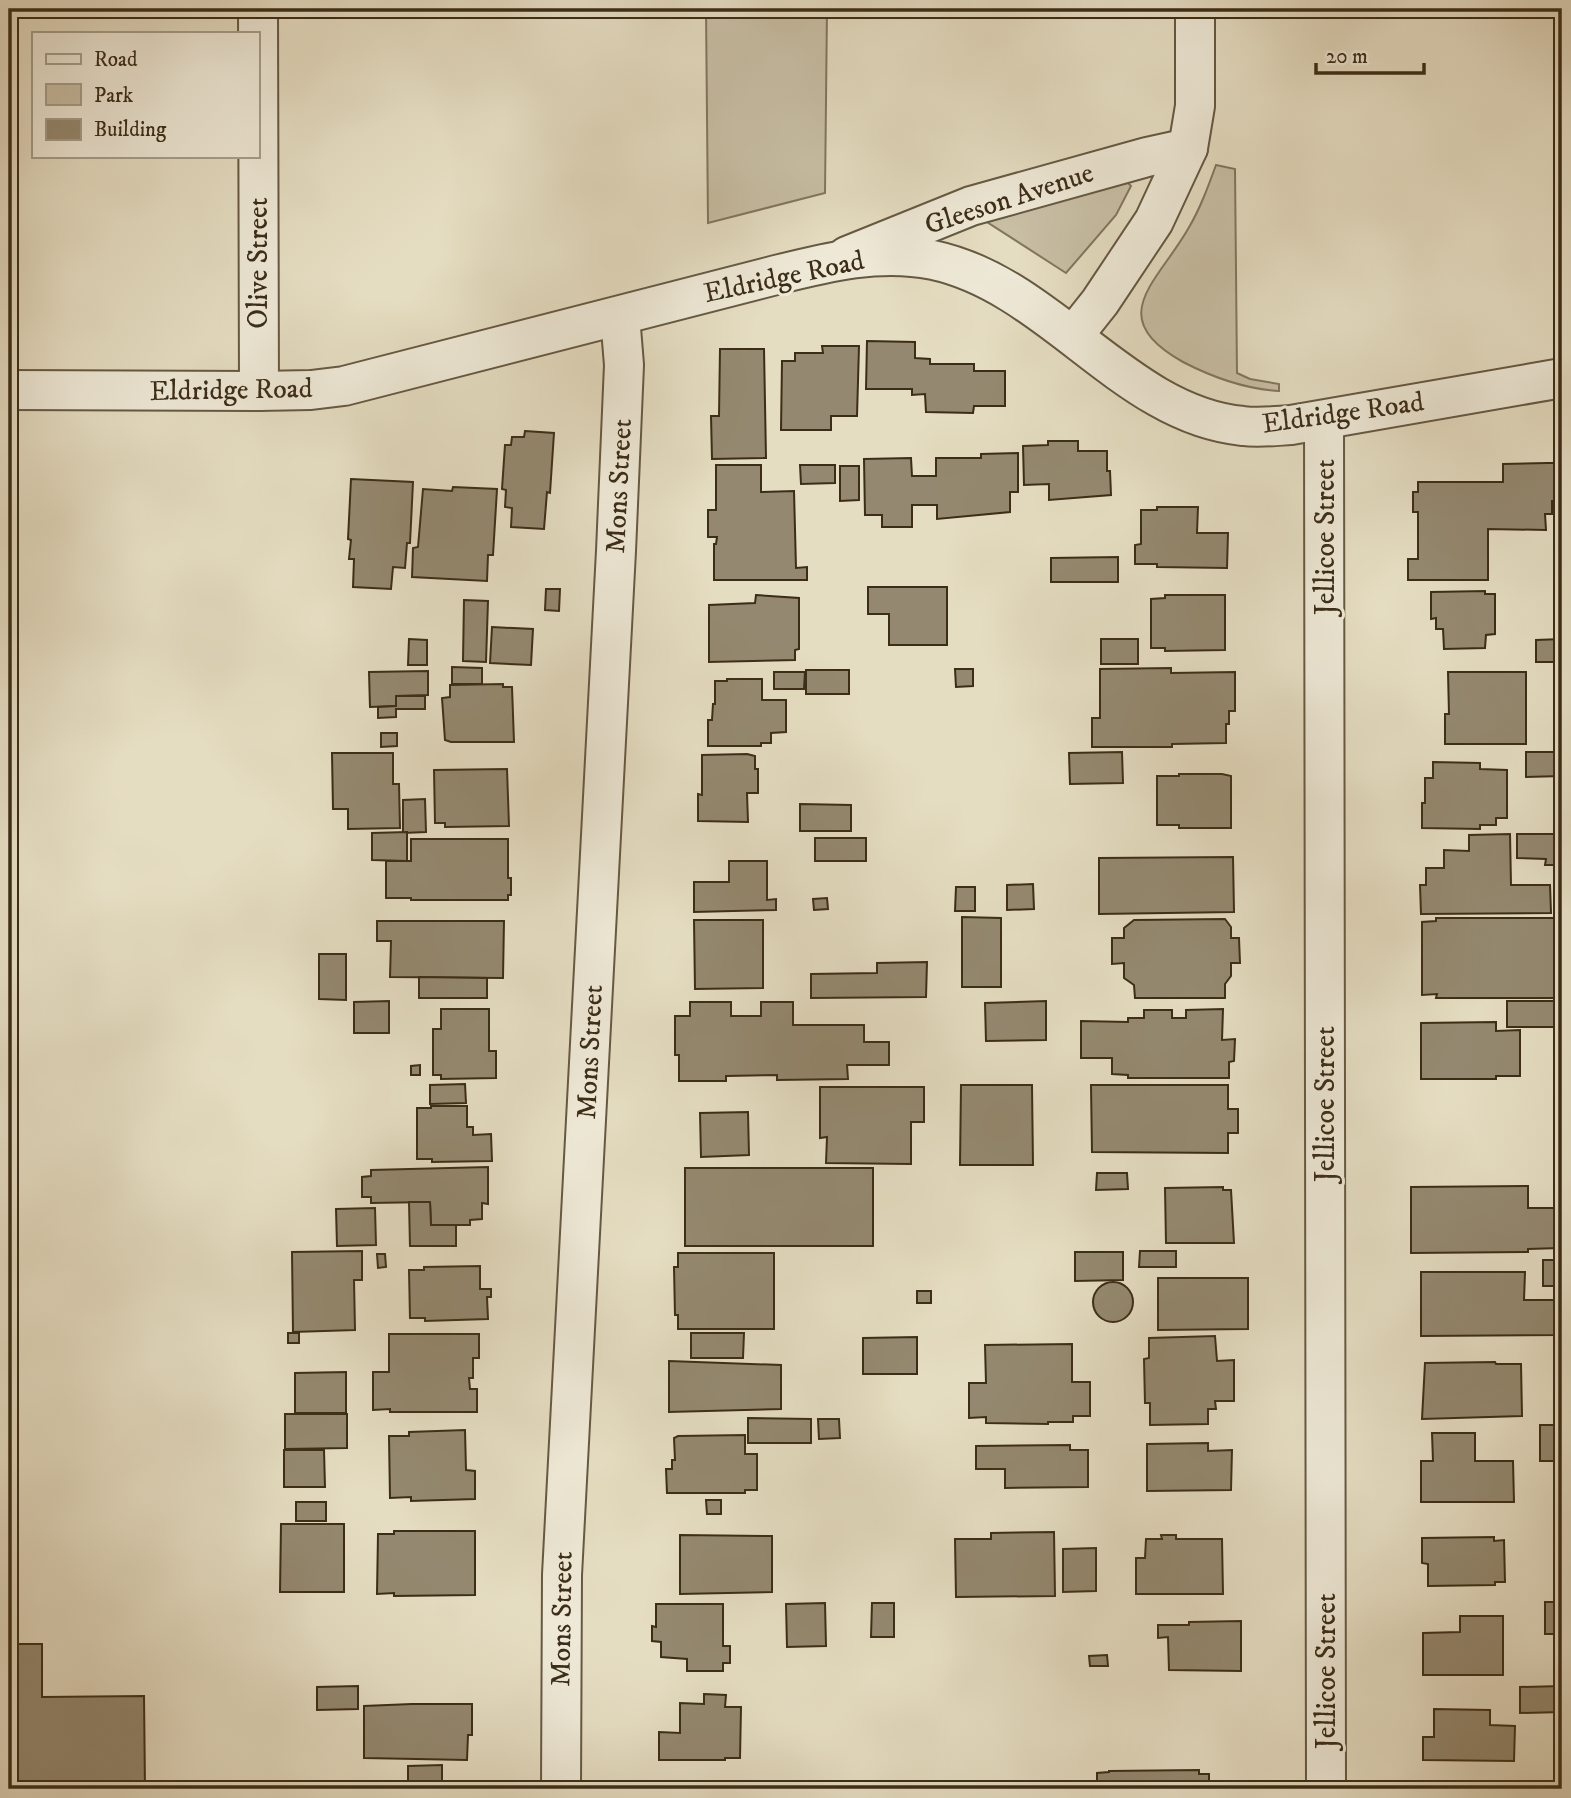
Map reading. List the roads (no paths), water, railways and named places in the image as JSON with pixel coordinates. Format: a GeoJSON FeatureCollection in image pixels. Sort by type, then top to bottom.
{"type":"FeatureCollection","features":[{"type":"Feature","properties":{"kind":"street","name":"Olive Street"},"geometry":{"type":"LineString","coordinates":[[258,9],[258,32]]}},
{"type":"Feature","properties":{"kind":"street"},"geometry":{"type":"LineString","coordinates":[[1073,336],[1100,302],[1154,221],[1188,148],[1195,106],[1195,9]]}},
{"type":"Feature","properties":{"kind":"street","name":"Gleeson Avenue"},"geometry":{"type":"LineString","coordinates":[[833,261],[971,205],[1147,156],[1188,148]]}},
{"type":"Feature","properties":{"kind":"street","name":"Olive Street"},"geometry":{"type":"LineString","coordinates":[[258,158],[259,391]]}},
{"type":"Feature","properties":{"kind":"street","name":"Eldridge Road"},"geometry":{"type":"LineString","coordinates":[[9,390],[259,391],[312,390],[344,386],[833,261],[884,256],[932,260],[995,281],[1151,392],[1207,418],[1241,426],[1267,427],[1324,419],[1562,378]]}},
{"type":"Feature","properties":{"kind":"street","name":"Mons Street"},"geometry":{"type":"LineString","coordinates":[[561,1789],[562,1575],[617,537],[624,365],[620,316]]}},
{"type":"Feature","properties":{"kind":"street","name":"Jellicoe Street"},"geometry":{"type":"LineString","coordinates":[[1324,419],[1326,1789]]}}]}
